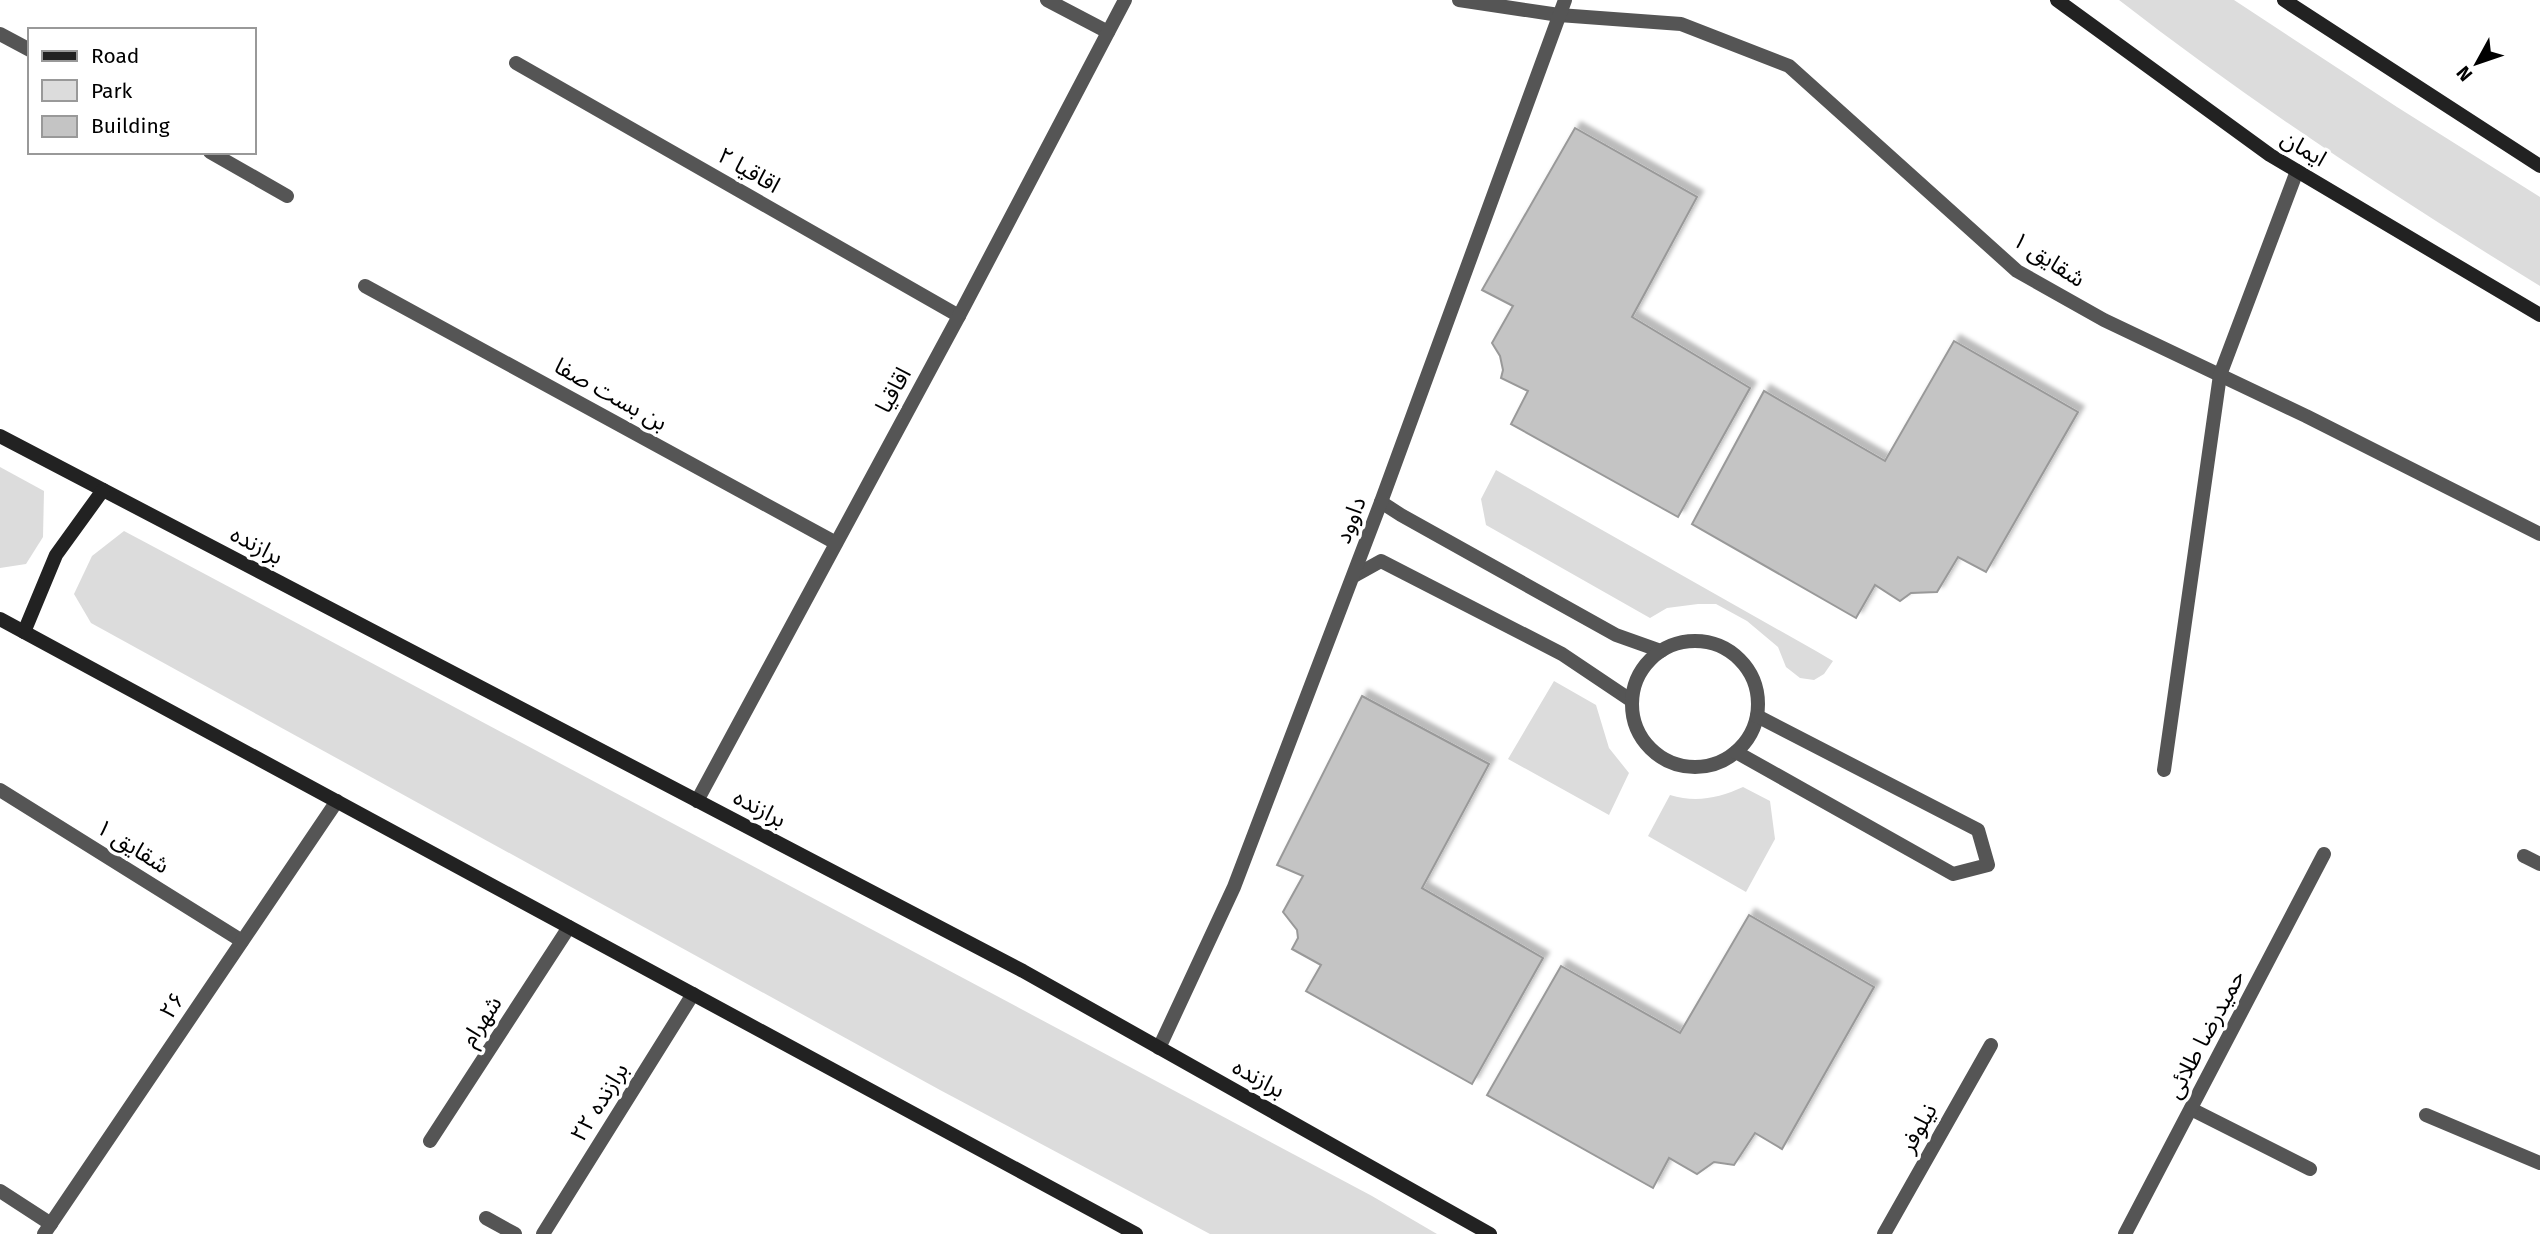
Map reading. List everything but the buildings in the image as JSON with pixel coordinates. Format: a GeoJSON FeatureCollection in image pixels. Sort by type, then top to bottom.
{"type":"FeatureCollection","features":[{"type":"Feature","properties":{"kind":"main road","name":"ایمان"},"geometry":{"type":"LineString","coordinates":[[2057,0],[2270,155],[2540,315]]}},
{"type":"Feature","properties":{"kind":"main road"},"geometry":{"type":"LineString","coordinates":[[2284,0],[2540,166]]}},
{"type":"Feature","properties":{"kind":"main road","name":"برازنده"},"geometry":{"type":"LineString","coordinates":[[0,436],[1023,971],[1490,1234]]}},
{"type":"Feature","properties":{"kind":"main road"},"geometry":{"type":"LineString","coordinates":[[24,632],[56,555],[103,490]]}},
{"type":"Feature","properties":{"kind":"main road"},"geometry":{"type":"LineString","coordinates":[[0,619],[1136,1234]]}},
{"type":"Feature","properties":{"kind":"street"},"geometry":{"type":"LineString","coordinates":[[1046,0],[1108,32]]}},
{"type":"Feature","properties":{"kind":"street","name":"اقاقیا"},"geometry":{"type":"LineString","coordinates":[[697,801],[960,316],[1125,0]]}},
{"type":"Feature","properties":{"kind":"street","name":"شقایق ۱"},"geometry":{"type":"LineString","coordinates":[[1460,0],[1559,15],[1681,24],[1789,66],[2017,271],[2104,320],[2306,416],[2540,534]]}},
{"type":"Feature","properties":{"kind":"street","name":"داوود"},"geometry":{"type":"LineString","coordinates":[[1159,1048],[1234,887],[1381,502],[1566,0]]}},
{"type":"Feature","properties":{"kind":"street"},"geometry":{"type":"LineString","coordinates":[[0,34],[28,49]]}},
{"type":"Feature","properties":{"kind":"street","name":"اقاقیا ۲"},"geometry":{"type":"LineString","coordinates":[[516,64],[960,316]]}},
{"type":"Feature","properties":{"kind":"street"},"geometry":{"type":"LineString","coordinates":[[214,154],[287,196]]}},
{"type":"Feature","properties":{"kind":"street"},"geometry":{"type":"LineString","coordinates":[[2164,771],[2220,375],[2297,171]]}},
{"type":"Feature","properties":{"kind":"street","name":"بن بست صفا"},"geometry":{"type":"LineString","coordinates":[[365,286],[836,543]]}},
{"type":"Feature","properties":{"kind":"street"},"geometry":{"type":"LineString","coordinates":[[1381,502],[1616,635],[1661,651]]}},
{"type":"Feature","properties":{"kind":"street"},"geometry":{"type":"LineString","coordinates":[[1353,576],[1381,561],[1562,654],[1632,701]]}},
{"type":"Feature","properties":{"kind":"street"},"geometry":{"type":"LineString","coordinates":[[1700,641],[1719,646],[1737,656],[1750,674],[1757,694],[1757,716],[1749,736],[1736,752],[1717,763],[1696,767],[1674,764],[1656,755],[1642,740],[1634,721],[1632,701],[1635,681],[1646,664],[1661,651],[1679,643],[1700,641]]}},
{"type":"Feature","properties":{"kind":"street"},"geometry":{"type":"LineString","coordinates":[[1736,752],[1953,874],[1988,865],[1978,830],[1757,716]]}},
{"type":"Feature","properties":{"kind":"street","name":"شقایق ۱"},"geometry":{"type":"LineString","coordinates":[[0,790],[242,941]]}},
{"type":"Feature","properties":{"kind":"street","name":"۲۶"},"geometry":{"type":"LineString","coordinates":[[48,1229],[337,801]]}},
{"type":"Feature","properties":{"kind":"street","name":"حمیدرضا طلائی"},"geometry":{"type":"LineString","coordinates":[[2125,1234],[2324,854]]}},
{"type":"Feature","properties":{"kind":"street"},"geometry":{"type":"LineString","coordinates":[[2524,856],[2540,864]]}},
{"type":"Feature","properties":{"kind":"street","name":"شهرام"},"geometry":{"type":"LineString","coordinates":[[430,1141],[569,927]]}},
{"type":"Feature","properties":{"kind":"street","name":"برازنده ۲۲"},"geometry":{"type":"LineString","coordinates":[[543,1234],[693,994]]}},
{"type":"Feature","properties":{"kind":"street","name":"نیلوفر"},"geometry":{"type":"LineString","coordinates":[[1884,1234],[1991,1045]]}},
{"type":"Feature","properties":{"kind":"street"},"geometry":{"type":"LineString","coordinates":[[2191,1109],[2310,1169]]}},
{"type":"Feature","properties":{"kind":"street"},"geometry":{"type":"LineString","coordinates":[[2426,1115],[2540,1163]]}},
{"type":"Feature","properties":{"kind":"street"},"geometry":{"type":"LineString","coordinates":[[0,1191],[48,1229]]}},
{"type":"Feature","properties":{"kind":"street"},"geometry":{"type":"LineString","coordinates":[[486,1218],[515,1234]]}},
{"type":"Feature","properties":{"kind":"green space"},"geometry":{"type":"Polygon","coordinates":[[[2119,0],[2234,0],[2540,197],[2540,286],[2325,149],[2119,0]]]}},
{"type":"Feature","properties":{"kind":"green space"},"geometry":{"type":"Polygon","coordinates":[[[0,467],[44,491],[43,537],[26,564],[0,568],[0,467]]]}},
{"type":"Feature","properties":{"kind":"green space"},"geometry":{"type":"Polygon","coordinates":[[[1496,470],[1833,661],[1824,674],[1814,680],[1800,678],[1786,667],[1778,647],[1747,621],[1716,604],[1667,608],[1650,618],[1486,525],[1481,499],[1496,470]]]}},
{"type":"Feature","properties":{"kind":"green space"},"geometry":{"type":"Polygon","coordinates":[[[124,531],[1372,1196],[1437,1234],[1210,1234],[940,1090],[91,623],[74,594],[92,556],[124,531]]]}},
{"type":"Feature","properties":{"kind":"green space"},"geometry":{"type":"Polygon","coordinates":[[[1554,681],[1596,705],[1609,748],[1629,773],[1609,815],[1508,759],[1554,681]]]}},
{"type":"Feature","properties":{"kind":"green space"},"geometry":{"type":"Polygon","coordinates":[[[1743,787],[1770,801],[1775,839],[1746,892],[1648,836],[1670,795],[1689,799],[1707,798],[1743,787]]]}}]}
